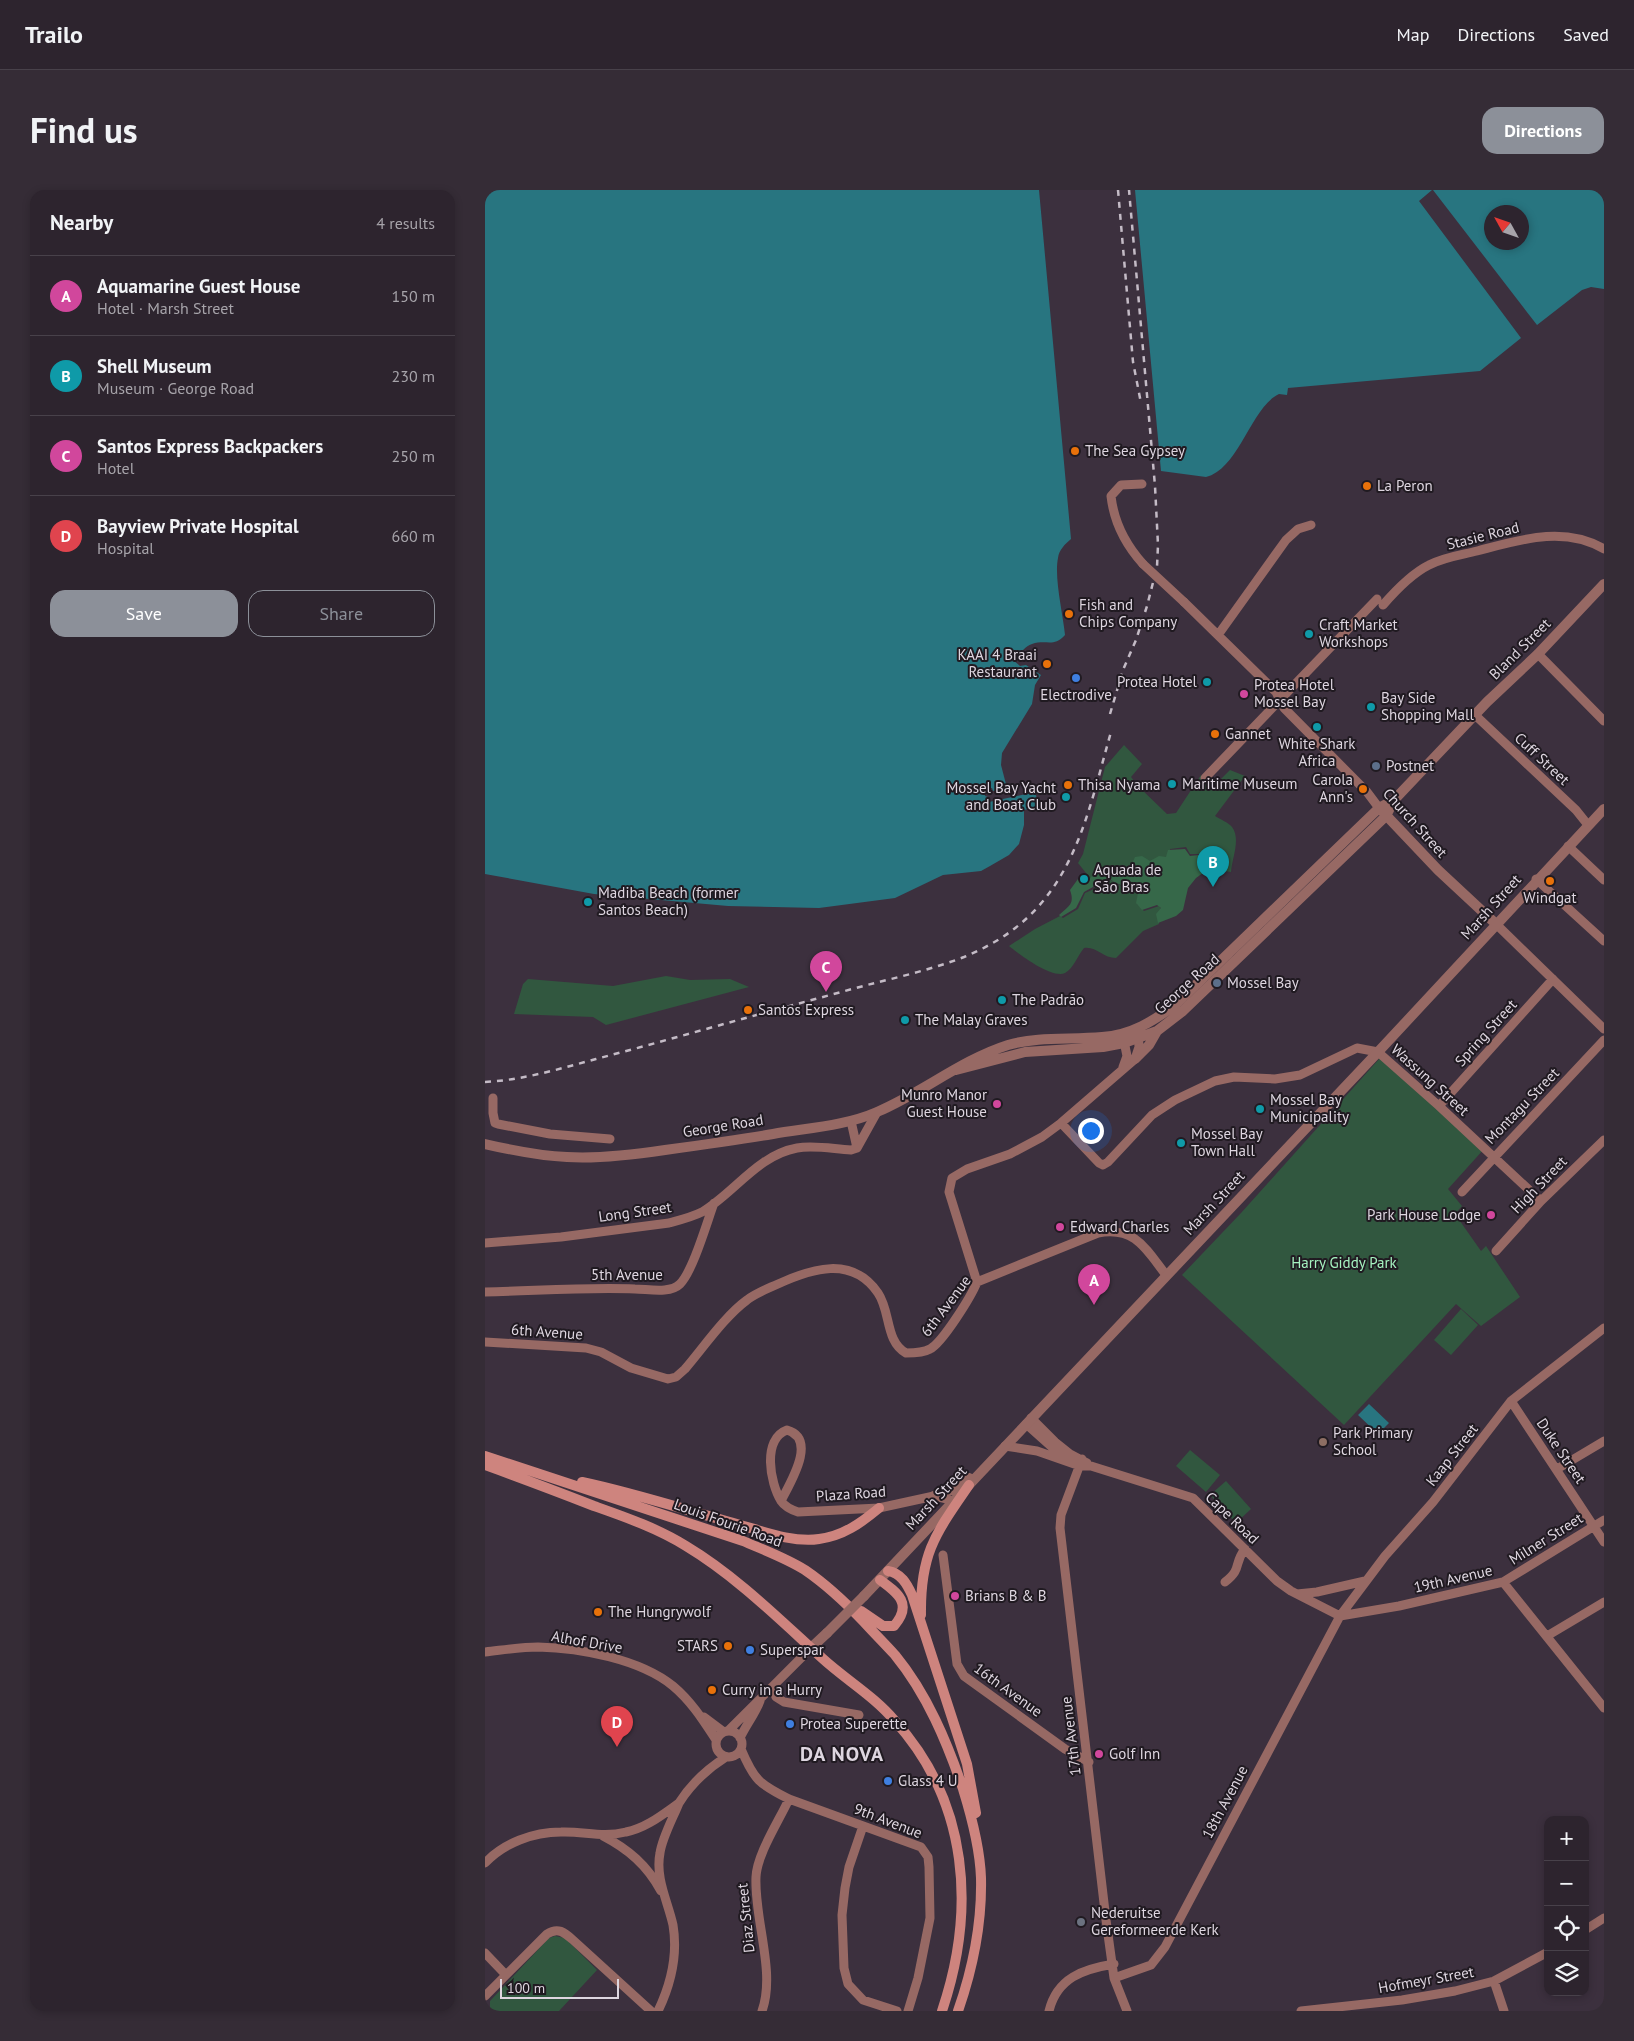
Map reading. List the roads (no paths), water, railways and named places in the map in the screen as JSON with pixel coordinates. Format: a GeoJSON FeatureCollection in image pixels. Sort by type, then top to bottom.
{"type":"FeatureCollection","features":[{"type":"Feature","properties":{"kind":"main road","name":"Louis Fourie Road"},"geometry":{"type":"LineString","coordinates":[[485,1456],[774,1554],[804,1570],[838,1595],[895,1656],[917,1686],[935,1719],[951,1755],[965,1796],[977,1841],[981,1877],[978,1932],[967,1986],[958,2011]]}},
{"type":"Feature","properties":{"kind":"main road"},"geometry":{"type":"LineString","coordinates":[[485,1465],[648,1526],[685,1545],[729,1577],[822,1658],[884,1708],[907,1735],[935,1779],[948,1812],[956,1840],[963,1897],[961,1935],[942,2011]]}},
{"type":"Feature","properties":{"kind":"main road"},"geometry":{"type":"LineString","coordinates":[[537,1474],[601,1486],[764,1532],[805,1540],[827,1538],[842,1533],[857,1526],[879,1508]]}},
{"type":"Feature","properties":{"kind":"main road"},"geometry":{"type":"LineString","coordinates":[[922,1628],[921,1586],[926,1557],[935,1536],[969,1485]]}},
{"type":"Feature","properties":{"kind":"main road"},"geometry":{"type":"LineString","coordinates":[[888,1571],[899,1576],[906,1583],[912,1595],[967,1764],[980,1833],[981,1877]]}},
{"type":"Feature","properties":{"kind":"main road"},"geometry":{"type":"LineString","coordinates":[[838,1595],[872,1621],[883,1626],[894,1626],[902,1617],[903,1603],[897,1594],[880,1580]]}},
{"type":"Feature","properties":{"kind":"main road","name":"Louis Fourie Road"},"geometry":{"type":"LineString","coordinates":[[953,2011],[963,1985],[969,1958],[976,1904],[974,1841],[965,1796]]}},
{"type":"Feature","properties":{"kind":"street","name":"Church Street"},"geometry":{"type":"LineString","coordinates":[[1142,484],[1121,484],[1111,496],[1120,532],[1133,553],[1276,692],[1284,708],[1367,792],[1437,870],[1496,924],[1604,1029]]}},
{"type":"Feature","properties":{"kind":"street"},"geometry":{"type":"LineString","coordinates":[[1218,635],[1286,540],[1299,529],[1311,525]]}},
{"type":"Feature","properties":{"kind":"street","name":"Stasie Road"},"geometry":{"type":"LineString","coordinates":[[1205,778],[1279,700],[1380,602],[1428,565],[1507,543],[1539,537],[1565,536],[1580,538],[1604,549]]}},
{"type":"Feature","properties":{"kind":"street","name":"Bland Street"},"geometry":{"type":"LineString","coordinates":[[1383,812],[1604,584]]}},
{"type":"Feature","properties":{"kind":"street"},"geometry":{"type":"LineString","coordinates":[[1538,654],[1604,721]]}},
{"type":"Feature","properties":{"kind":"street","name":"Cuff Street"},"geometry":{"type":"LineString","coordinates":[[1475,715],[1575,810],[1588,825]]}},
{"type":"Feature","properties":{"kind":"street","name":"Marsh Street"},"geometry":{"type":"LineString","coordinates":[[726,1731],[753,1704],[760,1701],[880,1580],[1378,1052],[1604,809]]}},
{"type":"Feature","properties":{"kind":"street","name":"George Road"},"geometry":{"type":"LineString","coordinates":[[485,1144],[567,1157],[619,1157],[708,1145],[851,1121],[877,1112],[955,1071],[974,1058],[1022,1042],[1054,1038],[1123,1038],[1157,1031],[1197,998],[1383,812]]}},
{"type":"Feature","properties":{"kind":"street","name":"George Road"},"geometry":{"type":"LineString","coordinates":[[1138,1034],[1176,1004],[1383,812]]}},
{"type":"Feature","properties":{"kind":"street"},"geometry":{"type":"LineString","coordinates":[[1568,846],[1604,880]]}},
{"type":"Feature","properties":{"kind":"street"},"geometry":{"type":"LineString","coordinates":[[1537,879],[1601,937]]}},
{"type":"Feature","properties":{"kind":"street","name":"Spring Street"},"geometry":{"type":"LineString","coordinates":[[1439,1106],[1553,979]]}},
{"type":"Feature","properties":{"kind":"street"},"geometry":{"type":"LineString","coordinates":[[977,1282],[949,1192],[951,1178],[967,1169],[1011,1154],[1042,1137],[1135,1059],[1149,1045],[1157,1031]]}},
{"type":"Feature","properties":{"kind":"street"},"geometry":{"type":"LineString","coordinates":[[1135,1059],[1139,1047],[1138,1034]]}},
{"type":"Feature","properties":{"kind":"street"},"geometry":{"type":"LineString","coordinates":[[1122,1070],[1127,1056],[1123,1038]]}},
{"type":"Feature","properties":{"kind":"street","name":"Montagu Street"},"geometry":{"type":"LineString","coordinates":[[1461,1192],[1604,1040]]}},
{"type":"Feature","properties":{"kind":"street","name":"Wassung Street"},"geometry":{"type":"LineString","coordinates":[[1061,1123],[1103,1165],[1108,1162],[1151,1115],[1175,1100],[1215,1082],[1234,1077],[1286,1078],[1313,1070],[1357,1048],[1378,1052],[1494,1156],[1541,1201]]}},
{"type":"Feature","properties":{"kind":"street"},"geometry":{"type":"LineString","coordinates":[[493,1098],[493,1116],[498,1124],[550,1134],[610,1139]]}},
{"type":"Feature","properties":{"kind":"street"},"geometry":{"type":"LineString","coordinates":[[857,1148],[877,1112]]}},
{"type":"Feature","properties":{"kind":"street"},"geometry":{"type":"LineString","coordinates":[[851,1121],[857,1148]]}},
{"type":"Feature","properties":{"kind":"street","name":"High Street"},"geometry":{"type":"LineString","coordinates":[[1496,1252],[1541,1201],[1603,1143]]}},
{"type":"Feature","properties":{"kind":"street","name":"Long Street"},"geometry":{"type":"LineString","coordinates":[[485,1243],[561,1237],[669,1223],[701,1212],[763,1163],[782,1153],[797,1148],[851,1150],[857,1148]]}},
{"type":"Feature","properties":{"kind":"street","name":"5th Avenue"},"geometry":{"type":"LineString","coordinates":[[485,1292],[613,1288],[661,1290],[674,1288],[683,1279],[692,1264],[714,1202]]}},
{"type":"Feature","properties":{"kind":"street","name":"6th Avenue"},"geometry":{"type":"LineString","coordinates":[[485,1342],[585,1348],[601,1352],[631,1368],[668,1379],[676,1377],[747,1300],[804,1272],[841,1269],[851,1271],[860,1276],[877,1292],[882,1302],[894,1343],[906,1353],[921,1352],[935,1346],[968,1300],[977,1282],[1098,1233],[1112,1231],[1131,1236],[1147,1251],[1167,1275]]}},
{"type":"Feature","properties":{"kind":"street","name":"Kaap Street"},"geometry":{"type":"LineString","coordinates":[[1340,1616],[1385,1556],[1433,1502],[1511,1401],[1604,1328]]}},
{"type":"Feature","properties":{"kind":"street","name":"Duke Street"},"geometry":{"type":"LineString","coordinates":[[1511,1401],[1604,1542]]}},
{"type":"Feature","properties":{"kind":"street","name":"Cape Road"},"geometry":{"type":"LineString","coordinates":[[1028,1421],[1068,1461]]}},
{"type":"Feature","properties":{"kind":"street","name":"Cape Road"},"geometry":{"type":"LineString","coordinates":[[1028,1421],[1081,1463]]}},
{"type":"Feature","properties":{"kind":"street"},"geometry":{"type":"LineString","coordinates":[[787,1430],[796,1434],[802,1448],[792,1479],[781,1501],[771,1468],[772,1451],[775,1437],[780,1432],[787,1430]]}},
{"type":"Feature","properties":{"kind":"street"},"geometry":{"type":"LineString","coordinates":[[1557,1469],[1604,1441]]}},
{"type":"Feature","properties":{"kind":"street","name":"Cape Road"},"geometry":{"type":"LineString","coordinates":[[1005,1446],[1037,1451],[1081,1463],[1193,1498],[1277,1581],[1297,1594],[1340,1616]]}},
{"type":"Feature","properties":{"kind":"street"},"geometry":{"type":"LineString","coordinates":[[934,1496],[954,1489],[993,1459]]}},
{"type":"Feature","properties":{"kind":"street","name":"17th Avenue"},"geometry":{"type":"LineString","coordinates":[[1081,1463],[1063,1509],[1060,1522],[1106,1920],[1114,1964],[1114,1978],[1127,2011]]}},
{"type":"Feature","properties":{"kind":"street","name":"Plaza Road"},"geometry":{"type":"LineString","coordinates":[[781,1501],[790,1509],[798,1512],[879,1508],[934,1496],[953,1501]]}},
{"type":"Feature","properties":{"kind":"street","name":"Milner Street"},"geometry":{"type":"LineString","coordinates":[[1503,1582],[1604,1520]]}},
{"type":"Feature","properties":{"kind":"street"},"geometry":{"type":"LineString","coordinates":[[1225,1582],[1235,1573],[1239,1557],[1245,1549]]}},
{"type":"Feature","properties":{"kind":"street","name":"16th Avenue"},"geometry":{"type":"LineString","coordinates":[[943,1555],[959,1671],[1058,1744],[1089,1762]]}},
{"type":"Feature","properties":{"kind":"street"},"geometry":{"type":"LineString","coordinates":[[1297,1594],[1317,1592],[1365,1582]]}},
{"type":"Feature","properties":{"kind":"street","name":"19th Avenue"},"geometry":{"type":"LineString","coordinates":[[1340,1616],[1399,1606],[1503,1582],[1604,1708]]}},
{"type":"Feature","properties":{"kind":"street"},"geometry":{"type":"LineString","coordinates":[[1547,1636],[1604,1602]]}},
{"type":"Feature","properties":{"kind":"street","name":"18th Avenue"},"geometry":{"type":"LineString","coordinates":[[1114,1978],[1151,1965],[1165,1947],[1340,1616]]}},
{"type":"Feature","properties":{"kind":"street","name":"Alhof Drive"},"geometry":{"type":"LineString","coordinates":[[485,1652],[539,1648],[591,1653],[628,1663],[643,1669],[671,1686],[698,1713],[726,1731]]}},
{"type":"Feature","properties":{"kind":"street"},"geometry":{"type":"LineString","coordinates":[[773,1688],[776,1697],[784,1702],[859,1716]]}},
{"type":"Feature","properties":{"kind":"street","name":"Marsh Street"},"geometry":{"type":"LineString","coordinates":[[741,1738],[745,1726],[757,1709],[760,1701]]}},
{"type":"Feature","properties":{"kind":"street","name":"Alhof Drive"},"geometry":{"type":"LineString","coordinates":[[698,1713],[716,1744]]}},
{"type":"Feature","properties":{"kind":"street"},"geometry":{"type":"LineString","coordinates":[[485,1863],[493,1854],[505,1847],[542,1833],[562,1832],[602,1836],[635,1830],[650,1823],[679,1803],[707,1770],[741,1749],[741,1738],[735,1732],[726,1731],[716,1744],[707,1770]]}},
{"type":"Feature","properties":{"kind":"street"},"geometry":{"type":"LineString","coordinates":[[716,1744],[719,1754],[729,1757]]}},
{"type":"Feature","properties":{"kind":"street","name":"9th Avenue"},"geometry":{"type":"LineString","coordinates":[[741,1749],[751,1771],[760,1783],[789,1800],[921,1847],[928,1857],[930,1918],[918,1978],[908,2011]]}},
{"type":"Feature","properties":{"kind":"street","name":"9th Avenue"},"geometry":{"type":"LineString","coordinates":[[729,1757],[751,1771]]}},
{"type":"Feature","properties":{"kind":"street","name":"Diaz Street"},"geometry":{"type":"LineString","coordinates":[[762,2011],[767,1989],[756,1876],[758,1864],[765,1847],[789,1800]]}},
{"type":"Feature","properties":{"kind":"street"},"geometry":{"type":"LineString","coordinates":[[658,2011],[667,1992],[673,1970],[675,1947],[673,1925],[664,1896],[659,1854],[679,1803]]}},
{"type":"Feature","properties":{"kind":"street"},"geometry":{"type":"LineString","coordinates":[[863,1826],[849,1867],[845,1888],[842,1915],[844,1968],[848,1984],[863,2000],[897,2011]]}},
{"type":"Feature","properties":{"kind":"street"},"geometry":{"type":"LineString","coordinates":[[602,1836],[623,1846],[639,1860],[651,1873],[664,1896]]}},
{"type":"Feature","properties":{"kind":"street"},"geometry":{"type":"LineString","coordinates":[[1589,1927],[1604,1918]]}},
{"type":"Feature","properties":{"kind":"street"},"geometry":{"type":"LineString","coordinates":[[485,1996],[547,1934],[554,1931],[563,1932],[651,2011]]}},
{"type":"Feature","properties":{"kind":"street"},"geometry":{"type":"LineString","coordinates":[[485,1954],[506,1975]]}},
{"type":"Feature","properties":{"kind":"street","name":"Hofmeyr Street"},"geometry":{"type":"LineString","coordinates":[[1301,2011],[1446,1993],[1494,1981],[1544,1954]]}},
{"type":"Feature","properties":{"kind":"street"},"geometry":{"type":"LineString","coordinates":[[1049,2011],[1054,1997],[1072,1976],[1080,1972],[1114,1964]]}},
{"type":"Feature","properties":{"kind":"street"},"geometry":{"type":"LineString","coordinates":[[1494,1981],[1504,2011]]}},
{"type":"Feature","properties":{"kind":"water"},"geometry":{"type":"Polygon","coordinates":[[[485,190],[1039,190],[1071,539],[1060,552],[1057,566],[1065,635],[1057,641],[1029,645],[1013,657],[1013,660],[1020,666],[1026,665],[1041,675],[1035,685],[1032,704],[1002,753],[1001,765],[1007,788],[993,791],[992,788],[984,790],[989,802],[1035,792],[1039,806],[1024,810],[1024,825],[1019,844],[1009,855],[981,871],[943,875],[895,898],[819,908],[728,906],[594,894],[485,874],[485,190]]]}},
{"type":"Feature","properties":{"kind":"water"},"geometry":{"type":"Polygon","coordinates":[[[1135,190],[1432,190],[1419,201],[1521,338],[1480,371],[1288,388],[1287,395],[1279,394],[1260,411],[1236,451],[1217,472],[1206,477],[1161,471],[1135,190]]]}},
{"type":"Feature","properties":{"kind":"water"},"geometry":{"type":"Polygon","coordinates":[[[1433,190],[1604,190],[1604,289],[1591,287],[1582,290],[1537,325],[1433,190]]]}},
{"type":"Feature","properties":{"kind":"water"},"geometry":{"type":"Polygon","coordinates":[[[1369,1404],[1389,1423],[1378,1434],[1358,1415],[1369,1404]]]}},
{"type":"Feature","properties":{"kind":"railway"},"geometry":{"type":"LineString","coordinates":[[1118,190],[1133,362],[1141,403]]}},
{"type":"Feature","properties":{"kind":"railway"},"geometry":{"type":"LineString","coordinates":[[1110,714],[1123,670],[1136,640],[1147,606],[1157,567],[1158,545],[1155,486],[1129,190]]}},
{"type":"Feature","properties":{"kind":"railway"},"geometry":{"type":"LineString","coordinates":[[485,1082],[513,1079],[555,1070],[916,973],[964,957],[989,945],[1013,930],[1027,918],[1045,899],[1059,878],[1071,855],[1090,807],[1111,732]]}},
{"type":"Feature","properties":{"kind":"place","name":"The Sea Gypsey"},"geometry":{"type":"Point","coordinates":[1075,451]}},
{"type":"Feature","properties":{"kind":"place","name":"La Peron"},"geometry":{"type":"Point","coordinates":[1367,486]}},
{"type":"Feature","properties":{"kind":"place","name":"Fish and Chips Company"},"geometry":{"type":"Point","coordinates":[1069,614]}},
{"type":"Feature","properties":{"kind":"place","name":"Craft Market Workshops"},"geometry":{"type":"Point","coordinates":[1309,634]}},
{"type":"Feature","properties":{"kind":"place","name":"KAAI 4 Braai Restaurant"},"geometry":{"type":"Point","coordinates":[1047,664]}},
{"type":"Feature","properties":{"kind":"place","name":"Electrodive"},"geometry":{"type":"Point","coordinates":[1076,678]}},
{"type":"Feature","properties":{"kind":"place","name":"Protea Hotel"},"geometry":{"type":"Point","coordinates":[1207,682]}},
{"type":"Feature","properties":{"kind":"place","name":"Protea Hotel Mossel Bay"},"geometry":{"type":"Point","coordinates":[1244,694]}},
{"type":"Feature","properties":{"kind":"place","name":"Bay Side Shopping Mall"},"geometry":{"type":"Point","coordinates":[1371,707]}},
{"type":"Feature","properties":{"kind":"place","name":"White Shark Africa"},"geometry":{"type":"Point","coordinates":[1317,727]}},
{"type":"Feature","properties":{"kind":"place","name":"Gannet"},"geometry":{"type":"Point","coordinates":[1215,734]}},
{"type":"Feature","properties":{"kind":"place","name":"Postnet"},"geometry":{"type":"Point","coordinates":[1376,766]}},
{"type":"Feature","properties":{"kind":"place","name":"Maritime Museum"},"geometry":{"type":"Point","coordinates":[1172,784]}},
{"type":"Feature","properties":{"kind":"place","name":"Thisa Nyama"},"geometry":{"type":"Point","coordinates":[1068,785]}},
{"type":"Feature","properties":{"kind":"place","name":"Carola Ann's"},"geometry":{"type":"Point","coordinates":[1363,789]}},
{"type":"Feature","properties":{"kind":"place","name":"Mossel Bay Yacht and Boat Club"},"geometry":{"type":"Point","coordinates":[1066,797]}},
{"type":"Feature","properties":{"kind":"place","name":"Aquada de São Bras"},"geometry":{"type":"Point","coordinates":[1084,879]}},
{"type":"Feature","properties":{"kind":"place","name":"Windgat"},"geometry":{"type":"Point","coordinates":[1550,881]}},
{"type":"Feature","properties":{"kind":"place","name":"Shell Museum"},"geometry":{"type":"Point","coordinates":[1213,887]}},
{"type":"Feature","properties":{"kind":"place","name":"Madiba Beach (former Santos Beach)"},"geometry":{"type":"Point","coordinates":[588,902]}},
{"type":"Feature","properties":{"kind":"place","name":"Mossel Bay"},"geometry":{"type":"Point","coordinates":[1217,983]}},
{"type":"Feature","properties":{"kind":"place","name":"Santos Express Backpackers"},"geometry":{"type":"Point","coordinates":[826,992]}},
{"type":"Feature","properties":{"kind":"place","name":"The Padrão"},"geometry":{"type":"Point","coordinates":[1002,1000]}},
{"type":"Feature","properties":{"kind":"place","name":"Santos Express"},"geometry":{"type":"Point","coordinates":[748,1010]}},
{"type":"Feature","properties":{"kind":"place","name":"The Malay Graves"},"geometry":{"type":"Point","coordinates":[905,1020]}},
{"type":"Feature","properties":{"kind":"place","name":"Munro Manor Guest House"},"geometry":{"type":"Point","coordinates":[997,1104]}},
{"type":"Feature","properties":{"kind":"place","name":"Mossel Bay Municipality"},"geometry":{"type":"Point","coordinates":[1260,1109]}},
{"type":"Feature","properties":{"kind":"place","name":"Mossel Bay Town Hall"},"geometry":{"type":"Point","coordinates":[1181,1143]}},
{"type":"Feature","properties":{"kind":"place","name":"Park House Lodge"},"geometry":{"type":"Point","coordinates":[1491,1215]}},
{"type":"Feature","properties":{"kind":"place","name":"Edward Charles"},"geometry":{"type":"Point","coordinates":[1060,1227]}},
{"type":"Feature","properties":{"kind":"place","name":"Aquamarine Guest House"},"geometry":{"type":"Point","coordinates":[1094,1305]}},
{"type":"Feature","properties":{"kind":"place","name":"Park Primary School"},"geometry":{"type":"Point","coordinates":[1323,1442]}},
{"type":"Feature","properties":{"kind":"place","name":"Brians B & B"},"geometry":{"type":"Point","coordinates":[955,1596]}},
{"type":"Feature","properties":{"kind":"place","name":"The Hungrywolf"},"geometry":{"type":"Point","coordinates":[598,1612]}},
{"type":"Feature","properties":{"kind":"place","name":"STARS"},"geometry":{"type":"Point","coordinates":[728,1646]}},
{"type":"Feature","properties":{"kind":"place","name":"Superspar"},"geometry":{"type":"Point","coordinates":[750,1650]}},
{"type":"Feature","properties":{"kind":"place","name":"Curry in a Hurry"},"geometry":{"type":"Point","coordinates":[712,1690]}},
{"type":"Feature","properties":{"kind":"place","name":"Protea Superette"},"geometry":{"type":"Point","coordinates":[790,1724]}},
{"type":"Feature","properties":{"kind":"place","name":"Bayview Private Hospital"},"geometry":{"type":"Point","coordinates":[617,1747]}},
{"type":"Feature","properties":{"kind":"place","name":"Golf Inn"},"geometry":{"type":"Point","coordinates":[1099,1754]}},
{"type":"Feature","properties":{"kind":"place","name":"Glass 4 U"},"geometry":{"type":"Point","coordinates":[888,1781]}},
{"type":"Feature","properties":{"kind":"place","name":"Nederuitse Gereformeerde Kerk"},"geometry":{"type":"Point","coordinates":[1081,1922]}},
{"type":"Feature","properties":{"kind":"district","name":"DA NOVA"},"geometry":{"type":"Point","coordinates":[842,1754]}},
{"type":"Feature","properties":{"kind":"park label","name":"Harry Giddy Park"},"geometry":{"type":"Point","coordinates":[1344,1263]}}]}
